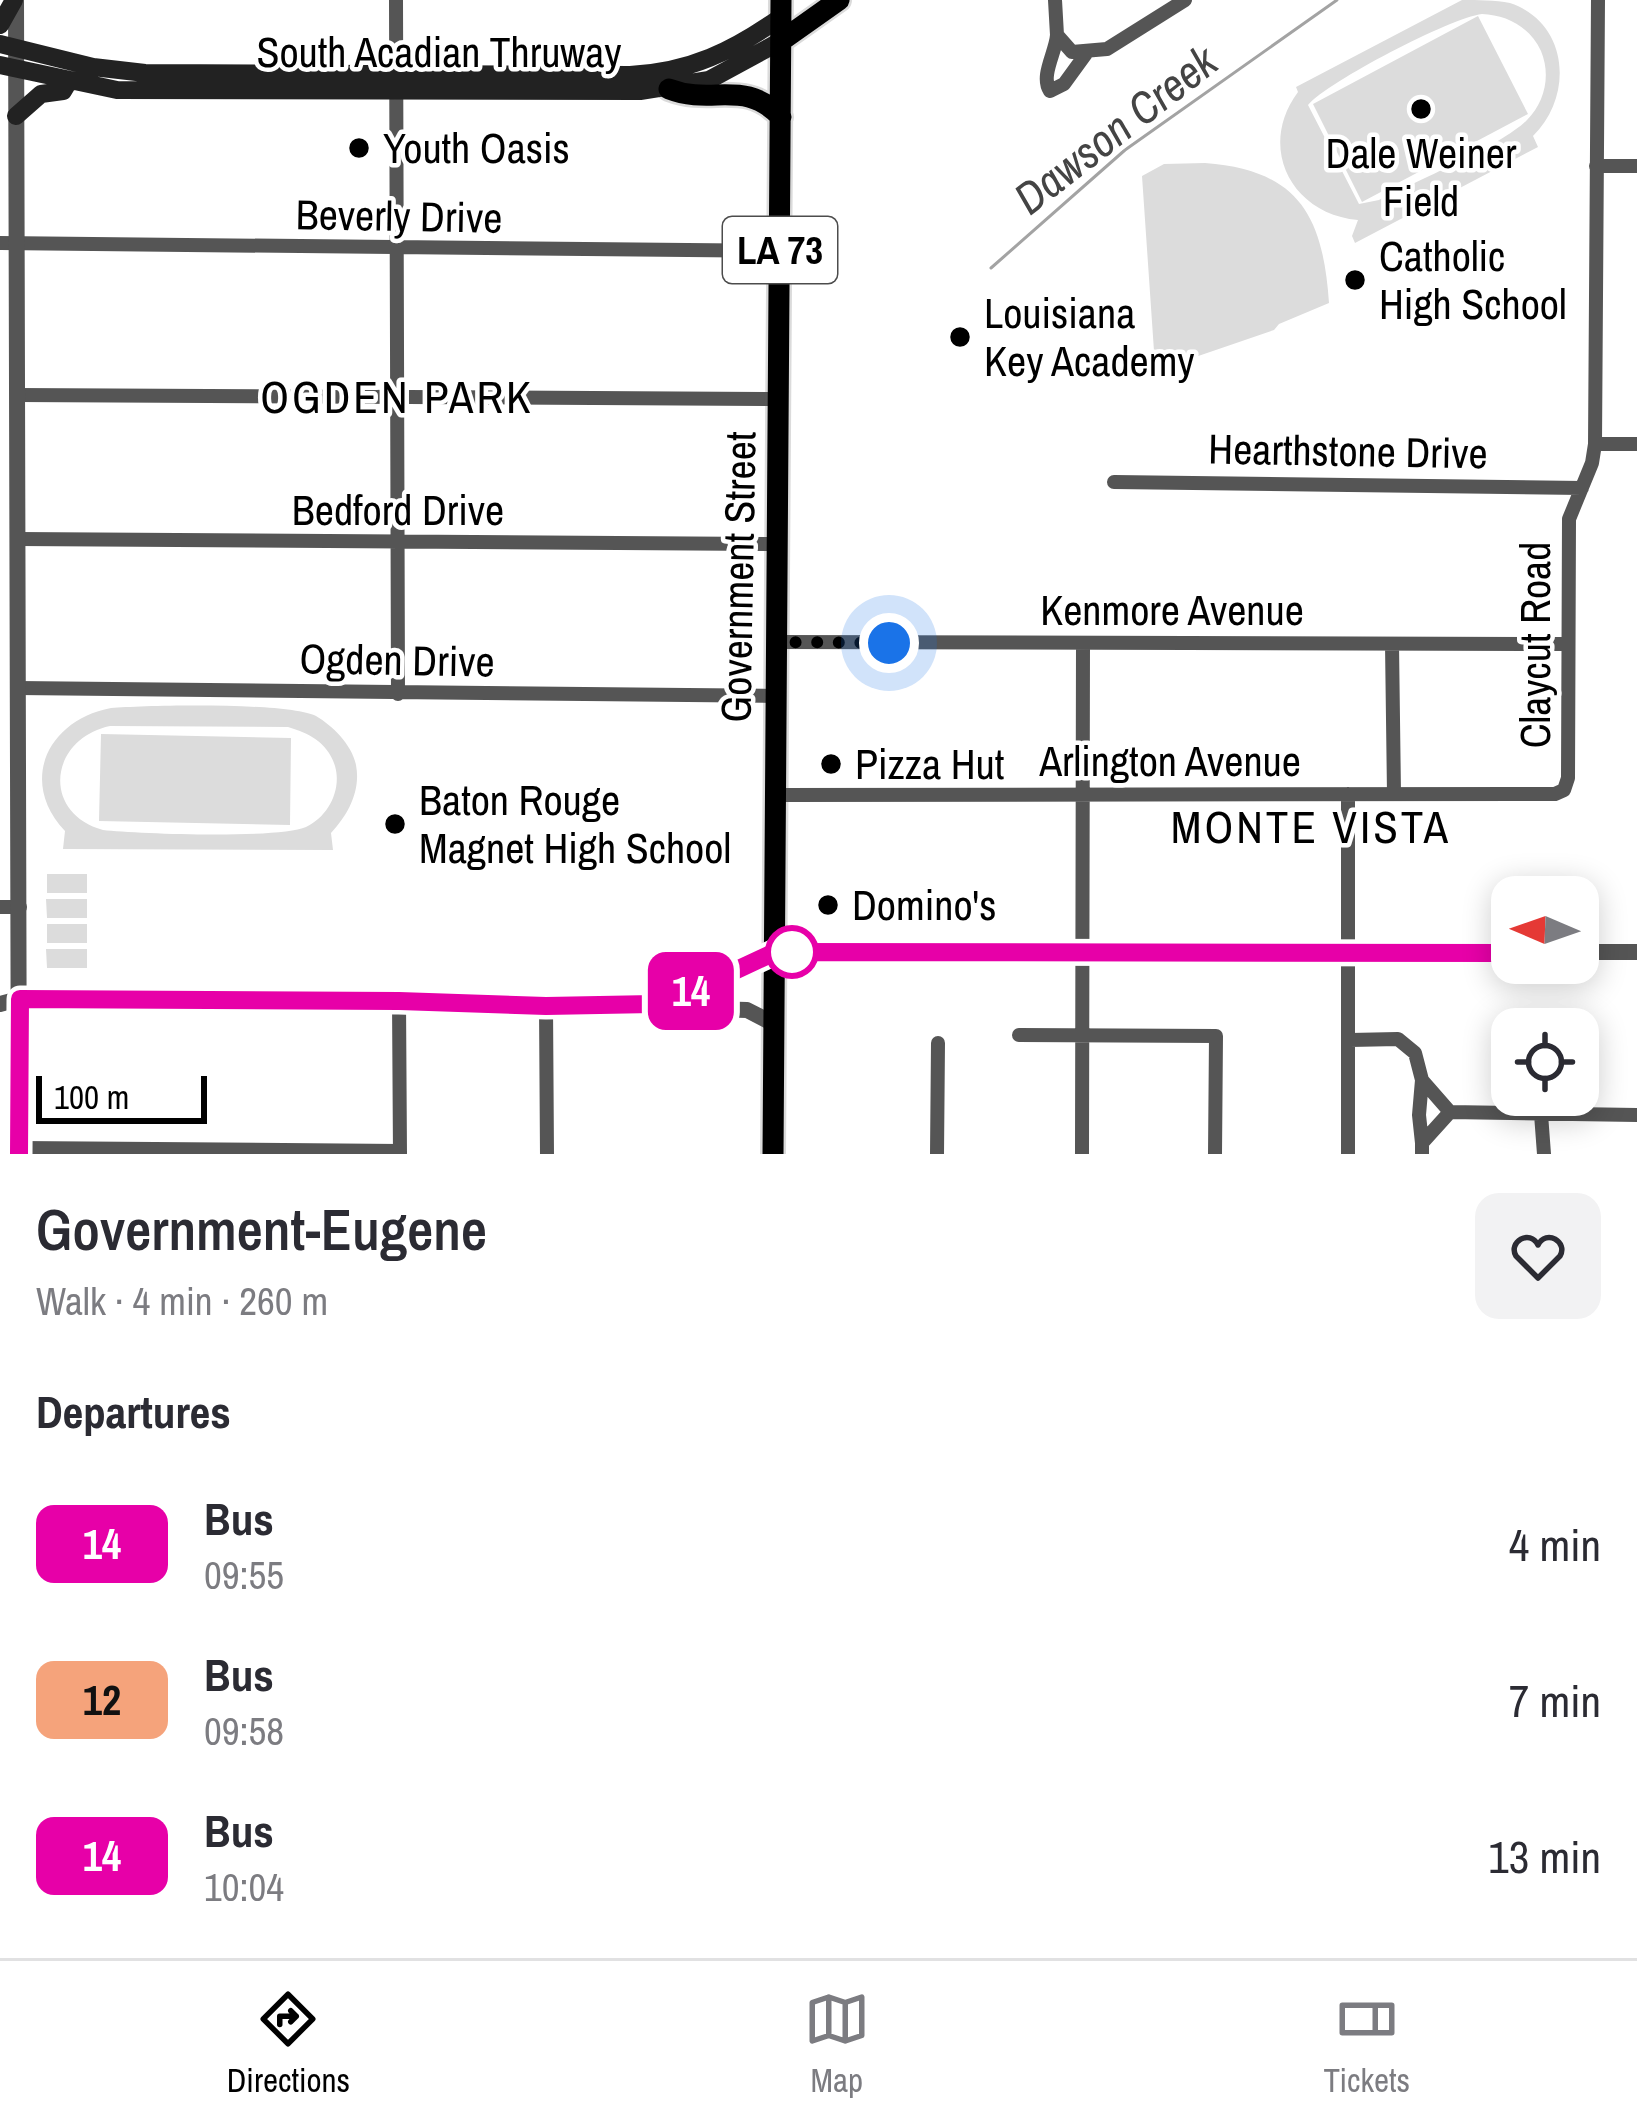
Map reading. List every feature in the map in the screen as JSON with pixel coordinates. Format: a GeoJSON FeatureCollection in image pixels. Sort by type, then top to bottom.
{"type":"FeatureCollection","features":[{"type":"Feature","properties":{"kind":"main road"},"geometry":{"type":"LineString","coordinates":[[0,25],[15,0]]}},
{"type":"Feature","properties":{"kind":"main road","name":"South Acadian Thruway"},"geometry":{"type":"LineString","coordinates":[[8,67],[117,90],[668,72],[730,51],[781,8],[805,0]]}},
{"type":"Feature","properties":{"kind":"main road","name":"South Acadian Thruway"},"geometry":{"type":"LineString","coordinates":[[8,46],[111,70],[669,89],[721,75],[839,0]]}},
{"type":"Feature","properties":{"kind":"main road","name":"Government Street"},"geometry":{"type":"LineString","coordinates":[[773,1154],[781,8]]}},
{"type":"Feature","properties":{"kind":"main road"},"geometry":{"type":"LineString","coordinates":[[16,116],[35,97],[63,92],[69,81]]}},
{"type":"Feature","properties":{"kind":"main road"},"geometry":{"type":"LineString","coordinates":[[669,89],[684,94],[759,97],[781,117]]}},
{"type":"Feature","properties":{"kind":"street"},"geometry":{"type":"LineString","coordinates":[[15,0],[8,67],[16,116],[9,243],[18,688],[9,759],[20,907],[19,1151],[400,1152],[399,1001]]}},
{"type":"Feature","properties":{"kind":"street"},"geometry":{"type":"LineString","coordinates":[[396,0],[398,694]]}},
{"type":"Feature","properties":{"kind":"street"},"geometry":{"type":"LineString","coordinates":[[1055,0],[1056,51],[1045,85],[1050,91],[1064,84],[1080,51]]}},
{"type":"Feature","properties":{"kind":"street"},"geometry":{"type":"LineString","coordinates":[[1057,35],[1080,51],[1107,50],[1185,0]]}},
{"type":"Feature","properties":{"kind":"street","name":"Claycut Road"},"geometry":{"type":"LineString","coordinates":[[1564,790],[1568,778],[1569,519],[1592,463],[1594,444],[1598,0]]}},
{"type":"Feature","properties":{"kind":"street"},"geometry":{"type":"LineString","coordinates":[[1596,166],[1637,166]]}},
{"type":"Feature","properties":{"kind":"street","name":"Beverly Drive"},"geometry":{"type":"LineString","coordinates":[[9,243],[780,250]]}},
{"type":"Feature","properties":{"kind":"street"},"geometry":{"type":"LineString","coordinates":[[12,387],[779,399]]}},
{"type":"Feature","properties":{"kind":"street"},"geometry":{"type":"LineString","coordinates":[[1594,444],[1637,444]]}},
{"type":"Feature","properties":{"kind":"street","name":"Hearthstone Drive"},"geometry":{"type":"LineString","coordinates":[[1114,482],[1582,488]]}},
{"type":"Feature","properties":{"kind":"street","name":"Bedford Drive"},"geometry":{"type":"LineString","coordinates":[[17,539],[777,544]]}},
{"type":"Feature","properties":{"kind":"street","name":"Kenmore Avenue"},"geometry":{"type":"LineString","coordinates":[[777,642],[1567,644]]}},
{"type":"Feature","properties":{"kind":"street"},"geometry":{"type":"LineString","coordinates":[[1082,1154],[1083,643]]}},
{"type":"Feature","properties":{"kind":"street"},"geometry":{"type":"LineString","coordinates":[[1392,644],[1394,794]]}},
{"type":"Feature","properties":{"kind":"street","name":"Ogden Drive"},"geometry":{"type":"LineString","coordinates":[[18,688],[776,696]]}},
{"type":"Feature","properties":{"kind":"street","name":"Arlington Avenue"},"geometry":{"type":"LineString","coordinates":[[776,795],[1555,794],[1564,790]]}},
{"type":"Feature","properties":{"kind":"street"},"geometry":{"type":"LineString","coordinates":[[1348,794],[1348,1154]]}},
{"type":"Feature","properties":{"kind":"street"},"geometry":{"type":"LineString","coordinates":[[0,907],[20,907]]}},
{"type":"Feature","properties":{"kind":"street"},"geometry":{"type":"LineString","coordinates":[[0,1004],[20,999],[546,1006],[668,1002],[775,952],[1491,952]]}},
{"type":"Feature","properties":{"kind":"street"},"geometry":{"type":"LineString","coordinates":[[1599,952],[1637,952]]}},
{"type":"Feature","properties":{"kind":"street"},"geometry":{"type":"LineString","coordinates":[[668,1002],[678,1008],[747,1010],[774,1024]]}},
{"type":"Feature","properties":{"kind":"street"},"geometry":{"type":"LineString","coordinates":[[546,1006],[547,1154]]}},
{"type":"Feature","properties":{"kind":"street"},"geometry":{"type":"LineString","coordinates":[[1019,1035],[1216,1036],[1215,1154]]}},
{"type":"Feature","properties":{"kind":"street"},"geometry":{"type":"LineString","coordinates":[[1350,1040],[1398,1039],[1415,1052],[1422,1080],[1422,1149]]}},
{"type":"Feature","properties":{"kind":"street"},"geometry":{"type":"LineString","coordinates":[[937,1154],[938,1043]]}},
{"type":"Feature","properties":{"kind":"street"},"geometry":{"type":"LineString","coordinates":[[0,1060],[20,1060]]}},
{"type":"Feature","properties":{"kind":"street"},"geometry":{"type":"LineString","coordinates":[[1422,1080],[1450,1112],[1491,1113]]}},
{"type":"Feature","properties":{"kind":"street"},"geometry":{"type":"LineString","coordinates":[[1422,1149],[1450,1112]]}},
{"type":"Feature","properties":{"kind":"street"},"geometry":{"type":"LineString","coordinates":[[1599,1115],[1637,1115]]}},
{"type":"Feature","properties":{"kind":"street"},"geometry":{"type":"LineString","coordinates":[[1541,1116],[1544,1154]]}},
{"type":"Feature","properties":{"kind":"shaded area"},"geometry":{"type":"Polygon","coordinates":[[[1462,0],[1510,3],[1530,13],[1554,43],[1559,62],[1555,101],[1533,136],[1538,147],[1355,243],[1352,236],[1358,220],[1315,205],[1288,174],[1281,155],[1281,134],[1296,87],[1462,0]],[[1491,15],[1466,18],[1418,38],[1340,81],[1308,105],[1359,204],[1379,200],[1479,151],[1533,113],[1546,79],[1541,51],[1524,29],[1491,15]]]}},
{"type":"Feature","properties":{"kind":"shaded area","name":"Dale Weiner Field"},"geometry":{"type":"Polygon","coordinates":[[[1478,16],[1528,114],[1362,202],[1313,104],[1478,16]]]}},
{"type":"Feature","properties":{"kind":"shaded area"},"geometry":{"type":"Polygon","coordinates":[[[1205,163],[1263,175],[1300,203],[1320,245],[1329,303],[1274,330],[1172,365],[1154,351],[1142,176],[1164,164],[1205,163]]]}},
{"type":"Feature","properties":{"kind":"shaded area"},"geometry":{"type":"Polygon","coordinates":[[[217,706],[277,708],[316,716],[341,737],[356,765],[352,802],[331,833],[333,850],[63,849],[65,831],[51,812],[42,773],[56,739],[89,715],[111,708],[217,706]],[[110,726],[74,745],[60,777],[62,793],[83,821],[103,830],[239,834],[306,827],[331,802],[337,775],[323,745],[288,727],[110,726]]]}},
{"type":"Feature","properties":{"kind":"shaded area"},"geometry":{"type":"Polygon","coordinates":[[[101,734],[291,738],[290,825],[99,821],[101,734]]]}},
{"type":"Feature","properties":{"kind":"shaded area"},"geometry":{"type":"Polygon","coordinates":[[[47,874],[87,874],[87,893],[47,893],[47,874]]]}},
{"type":"Feature","properties":{"kind":"shaded area"},"geometry":{"type":"Polygon","coordinates":[[[46,899],[87,899],[87,918],[47,918],[46,899]]]}},
{"type":"Feature","properties":{"kind":"shaded area"},"geometry":{"type":"Polygon","coordinates":[[[47,924],[87,924],[87,943],[47,943],[47,924]]]}},
{"type":"Feature","properties":{"kind":"shaded area"},"geometry":{"type":"Polygon","coordinates":[[[46,949],[87,949],[87,968],[47,968],[46,949]]]}},
{"type":"Feature","properties":{"kind":"waterway","name":"Dawson Creek"},"geometry":{"type":"LineString","coordinates":[[991,268],[1125,150],[1337,0]]}},
{"type":"Feature","properties":{"kind":"bus line","name":"14"},"geometry":{"type":"LineString","coordinates":[[19,1154],[20,999],[653,1004],[668,1002],[775,952],[1491,953]]}},
{"type":"Feature","properties":{"kind":"place","name":"Dale Weiner Field"},"geometry":{"type":"Point","coordinates":[1421,109]}},
{"type":"Feature","properties":{"kind":"place","name":"Youth Oasis"},"geometry":{"type":"Point","coordinates":[359,148]}},
{"type":"Feature","properties":{"kind":"place","name":"Catholic High School"},"geometry":{"type":"Point","coordinates":[1355,280]}},
{"type":"Feature","properties":{"kind":"place","name":"Louisiana Key Academy"},"geometry":{"type":"Point","coordinates":[960,337]}},
{"type":"Feature","properties":{"kind":"place","name":"Pizza Hut"},"geometry":{"type":"Point","coordinates":[831,764]}},
{"type":"Feature","properties":{"kind":"place","name":"Baton Rouge Magnet High School"},"geometry":{"type":"Point","coordinates":[395,824]}},
{"type":"Feature","properties":{"kind":"place","name":"Domino's"},"geometry":{"type":"Point","coordinates":[828,905]}},
{"type":"Feature","properties":{"kind":"district","name":"OGDEN PARK"},"geometry":{"type":"Point","coordinates":[397,396]}},
{"type":"Feature","properties":{"kind":"district","name":"MONTE VISTA"},"geometry":{"type":"Point","coordinates":[1311,826]}},
{"type":"Feature","properties":{"kind":"route"},"geometry":{"type":"LineString","coordinates":[[792,952],[775,952],[777,642],[889,643]]}}]}
